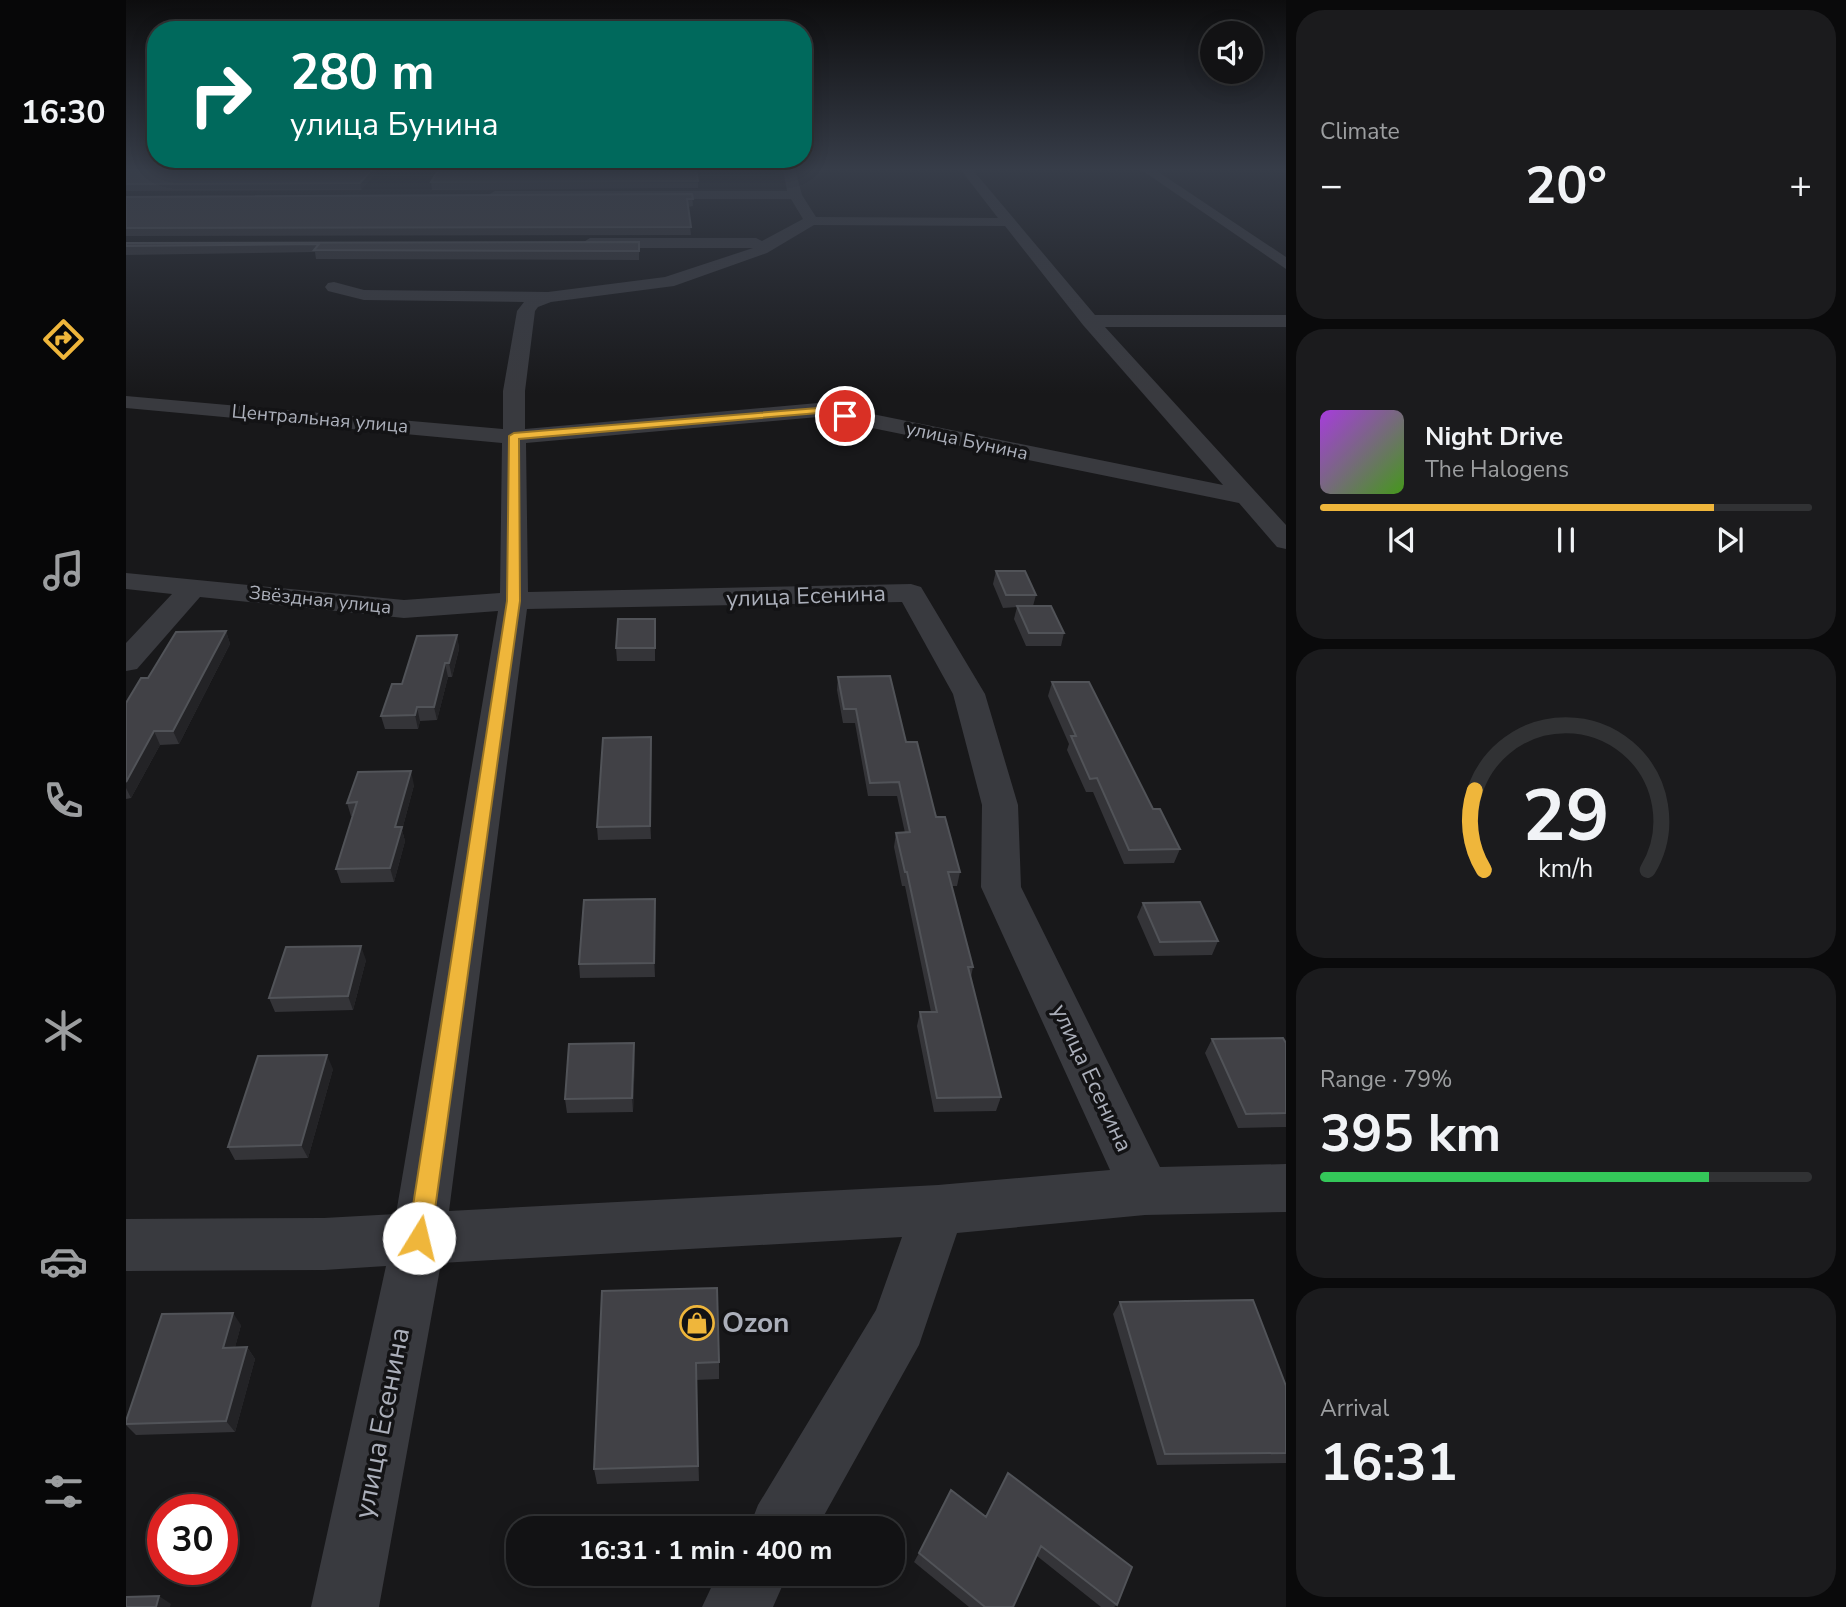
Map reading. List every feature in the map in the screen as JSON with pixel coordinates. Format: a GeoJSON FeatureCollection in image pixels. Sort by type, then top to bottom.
{"type":"FeatureCollection","features":[{"type":"Feature","properties":{"kind":"street"},"geometry":{"type":"LineString","coordinates":[[479,296],[537,304],[668,282],[743,258],[770,244]]}},
{"type":"Feature","properties":{"kind":"street"},"geometry":{"type":"LineString","coordinates":[[1028,244],[1090,321],[1286,541]]}},
{"type":"Feature","properties":{"kind":"street"},"geometry":{"type":"LineString","coordinates":[[1258,244],[1286,264]]}},
{"type":"Feature","properties":{"kind":"street"},"geometry":{"type":"LineString","coordinates":[[1260,244],[1286,254]]}},
{"type":"Feature","properties":{"kind":"street"},"geometry":{"type":"LineString","coordinates":[[334,287],[364,295],[479,296],[537,304]]}},
{"type":"Feature","properties":{"kind":"street","name":"улица Есенина"},"geometry":{"type":"LineString","coordinates":[[345,1607],[419,1238],[514,601],[514,391],[537,304]]}},
{"type":"Feature","properties":{"kind":"street"},"geometry":{"type":"LineString","coordinates":[[1090,321],[1286,321]]}},
{"type":"Feature","properties":{"kind":"street","name":"Центральная улица"},"geometry":{"type":"LineString","coordinates":[[126,402],[514,436]]}},
{"type":"Feature","properties":{"kind":"street","name":"улица Бунина"},"geometry":{"type":"LineString","coordinates":[[514,436],[818,411],[1250,498]]}},
{"type":"Feature","properties":{"kind":"street","name":"Звёздная улица"},"geometry":{"type":"LineString","coordinates":[[126,581],[404,609],[514,601]]}},
{"type":"Feature","properties":{"kind":"street"},"geometry":{"type":"LineString","coordinates":[[126,662],[193,588]]}},
{"type":"Feature","properties":{"kind":"street","name":"улица Есенина"},"geometry":{"type":"LineString","coordinates":[[514,601],[911,593],[969,694],[1000,805],[1001,887],[1146,1191]]}},
{"type":"Feature","properties":{"kind":"street"},"geometry":{"type":"LineString","coordinates":[[126,1245],[324,1244],[938,1210],[1146,1191],[1286,1188]]}},
{"type":"Feature","properties":{"kind":"street"},"geometry":{"type":"LineString","coordinates":[[788,1516],[899,1325],[938,1210]]}},
{"type":"Feature","properties":{"kind":"street"},"geometry":{"type":"LineString","coordinates":[[736,1607],[748,1586]]}},
{"type":"Feature","properties":{"kind":"building"},"geometry":{"type":"Polygon","coordinates":[[[126,244],[639,244],[639,251],[314,250],[319,244],[126,244]]]}},
{"type":"Feature","properties":{"kind":"building"},"geometry":{"type":"Polygon","coordinates":[[[996,571],[1025,571],[1036,595],[1006,595],[996,571]]]}},
{"type":"Feature","properties":{"kind":"building"},"geometry":{"type":"Polygon","coordinates":[[[1017,606],[1051,606],[1064,633],[1029,633],[1017,606]]]}},
{"type":"Feature","properties":{"kind":"building"},"geometry":{"type":"Polygon","coordinates":[[[618,619],[655,619],[655,648],[616,648],[618,619]]]}},
{"type":"Feature","properties":{"kind":"building"},"geometry":{"type":"Polygon","coordinates":[[[226,631],[173,731],[154,731],[126,782],[126,703],[141,678],[148,678],[176,632],[226,631]]]}},
{"type":"Feature","properties":{"kind":"building"},"geometry":{"type":"Polygon","coordinates":[[[457,635],[449,663],[445,663],[434,707],[417,707],[415,715],[381,716],[392,684],[402,684],[417,636],[457,635]]]}},
{"type":"Feature","properties":{"kind":"building"},"geometry":{"type":"Polygon","coordinates":[[[890,676],[906,742],[917,742],[936,817],[945,817],[960,872],[948,872],[973,967],[968,967],[1001,1097],[937,1098],[920,1012],[937,1012],[896,833],[910,832],[899,782],[870,783],[856,709],[844,709],[838,677],[890,676]]]}},
{"type":"Feature","properties":{"kind":"building"},"geometry":{"type":"Polygon","coordinates":[[[1052,682],[1089,682],[1153,809],[1160,809],[1180,849],[1129,850],[1097,778],[1090,779],[1071,736],[1076,736],[1052,682]]]}},
{"type":"Feature","properties":{"kind":"building"},"geometry":{"type":"Polygon","coordinates":[[[651,737],[650,826],[597,827],[603,738],[651,737]]]}},
{"type":"Feature","properties":{"kind":"building"},"geometry":{"type":"Polygon","coordinates":[[[411,771],[395,827],[402,827],[390,868],[336,869],[357,802],[347,803],[358,772],[411,771]]]}},
{"type":"Feature","properties":{"kind":"building"},"geometry":{"type":"Polygon","coordinates":[[[655,899],[654,963],[579,964],[584,900],[655,899]]]}},
{"type":"Feature","properties":{"kind":"building"},"geometry":{"type":"Polygon","coordinates":[[[1200,902],[1218,941],[1160,942],[1143,903],[1200,902]]]}},
{"type":"Feature","properties":{"kind":"building"},"geometry":{"type":"Polygon","coordinates":[[[361,946],[348,996],[269,998],[286,947],[361,946]]]}},
{"type":"Feature","properties":{"kind":"building"},"geometry":{"type":"Polygon","coordinates":[[[1283,1038],[1286,1043],[1286,1113],[1246,1114],[1212,1039],[1283,1038]]]}},
{"type":"Feature","properties":{"kind":"building"},"geometry":{"type":"Polygon","coordinates":[[[634,1043],[632,1098],[565,1099],[569,1044],[634,1043]]]}},
{"type":"Feature","properties":{"kind":"building"},"geometry":{"type":"Polygon","coordinates":[[[327,1055],[301,1145],[228,1147],[258,1056],[327,1055]]]}},
{"type":"Feature","properties":{"kind":"building"},"geometry":{"type":"Polygon","coordinates":[[[717,1288],[719,1362],[696,1363],[698,1466],[594,1469],[602,1291],[717,1288]]]}},
{"type":"Feature","properties":{"kind":"building"},"geometry":{"type":"Polygon","coordinates":[[[1253,1300],[1286,1386],[1286,1453],[1165,1454],[1120,1302],[1253,1300]]]}},
{"type":"Feature","properties":{"kind":"building"},"geometry":{"type":"Polygon","coordinates":[[[233,1313],[223,1348],[247,1347],[226,1421],[126,1424],[162,1314],[233,1313]]]}},
{"type":"Feature","properties":{"kind":"building"},"geometry":{"type":"Polygon","coordinates":[[[1008,1473],[1132,1567],[1117,1605],[1041,1546],[1013,1607],[985,1607],[919,1553],[951,1490],[986,1517],[1008,1473]]]}},
{"type":"Feature","properties":{"kind":"building"},"geometry":{"type":"Polygon","coordinates":[[[159,1596],[156,1607],[126,1607],[126,1597],[159,1596]]]}},
{"type":"Feature","properties":{"kind":"place","name":"Ozon"},"geometry":{"type":"Point","coordinates":[697,1323]}},
{"type":"Feature","properties":{"kind":"route"},"geometry":{"type":"LineString","coordinates":[[419,1238],[514,601],[514,436],[818,411],[845,416]]}}]}
